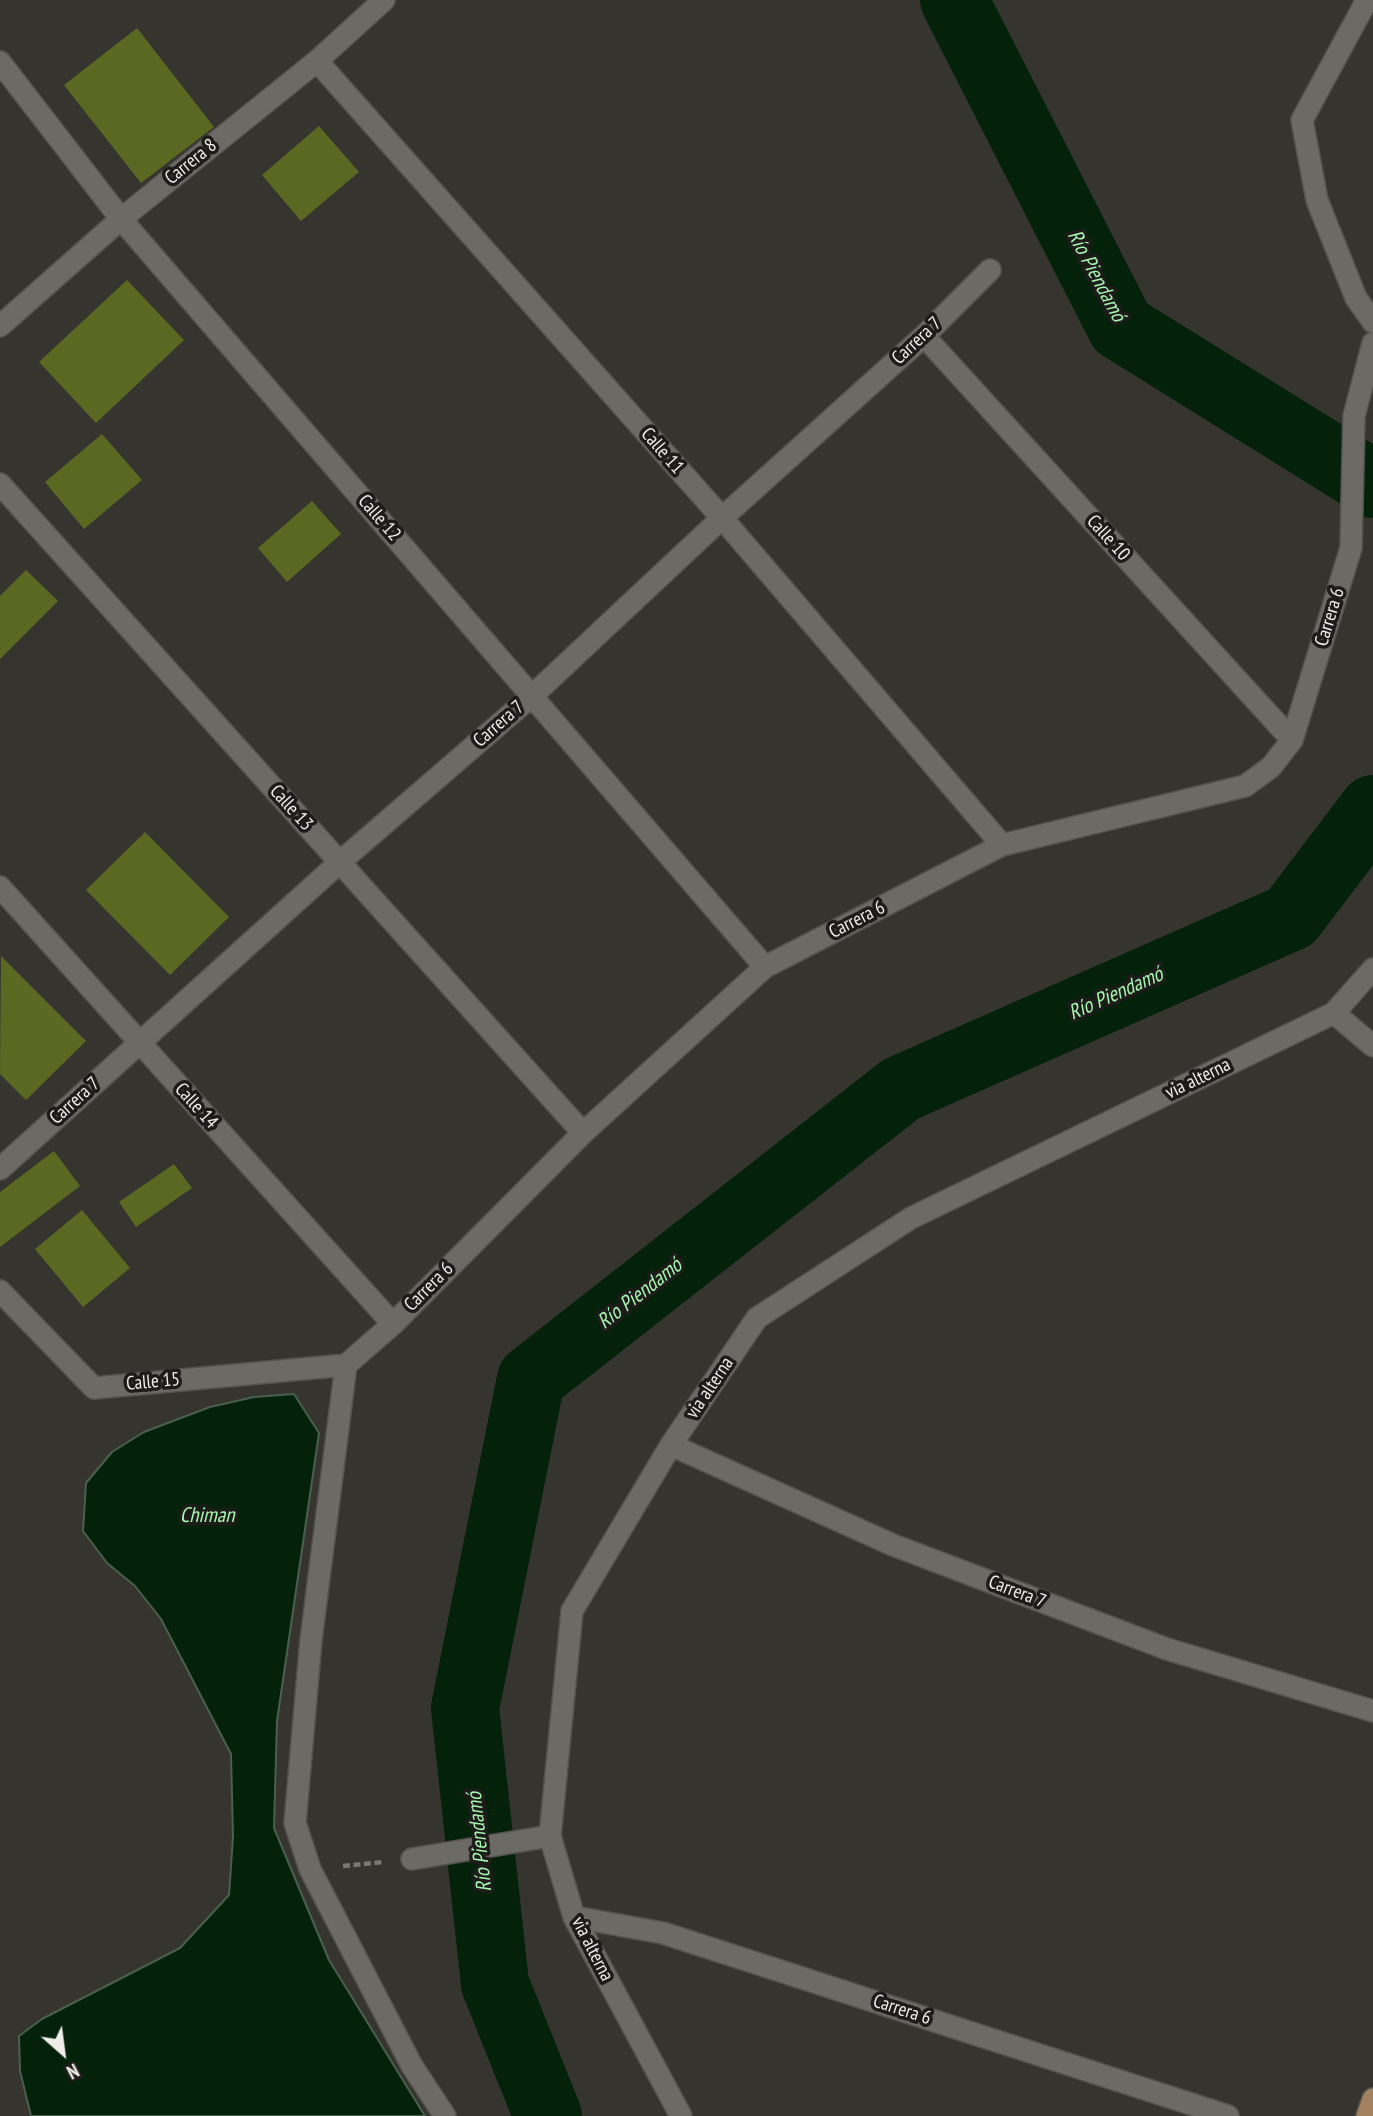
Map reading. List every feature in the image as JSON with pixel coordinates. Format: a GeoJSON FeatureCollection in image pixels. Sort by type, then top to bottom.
{"type":"FeatureCollection","features":[{"type":"Feature","properties":{"kind":"main road"},"geometry":{"type":"LineString","coordinates":[[1367,2116],[1373,2099]]}},
{"type":"Feature","properties":{"kind":"street","name":"Carrera 8"},"geometry":{"type":"LineString","coordinates":[[0,326],[121,219],[317,61],[384,0]]}},
{"type":"Feature","properties":{"kind":"street"},"geometry":{"type":"LineString","coordinates":[[1367,0],[1302,120],[1317,201],[1356,298],[1373,322]]}},
{"type":"Feature","properties":{"kind":"street","name":"Calle 11"},"geometry":{"type":"LineString","coordinates":[[317,61],[722,518],[1002,845]]}},
{"type":"Feature","properties":{"kind":"street","name":"Calle 12"},"geometry":{"type":"LineString","coordinates":[[0,62],[121,219],[765,967]]}},
{"type":"Feature","properties":{"kind":"street","name":"Carrera 7"},"geometry":{"type":"LineString","coordinates":[[0,1169],[340,862],[533,695],[722,518],[925,336],[990,271]]}},
{"type":"Feature","properties":{"kind":"street","name":"Calle 10"},"geometry":{"type":"LineString","coordinates":[[925,336],[1292,740]]}},
{"type":"Feature","properties":{"kind":"street","name":"Carrera 6"},"geometry":{"type":"LineString","coordinates":[[346,1364],[393,1324],[583,1133],[765,967],[1002,845],[1245,786],[1271,767],[1292,740],[1351,548],[1354,416],[1373,343]]}},
{"type":"Feature","properties":{"kind":"street","name":"Calle 13"},"geometry":{"type":"LineString","coordinates":[[0,484],[583,1133]]}},
{"type":"Feature","properties":{"kind":"street","name":"Calle 14"},"geometry":{"type":"LineString","coordinates":[[0,887],[393,1324]]}},
{"type":"Feature","properties":{"kind":"street","name":"via alterna"},"geometry":{"type":"LineString","coordinates":[[681,2116],[574,1917],[550,1836],[572,1611],[671,1445],[757,1318],[911,1219],[1334,1013],[1373,968]]}},
{"type":"Feature","properties":{"kind":"street"},"geometry":{"type":"LineString","coordinates":[[1334,1013],[1373,1046]]}},
{"type":"Feature","properties":{"kind":"street","name":"Calle 15"},"geometry":{"type":"LineString","coordinates":[[0,1291],[94,1388],[346,1364]]}},
{"type":"Feature","properties":{"kind":"street"},"geometry":{"type":"LineString","coordinates":[[346,1364],[311,1640],[295,1823],[310,1869],[412,2066],[445,2116]]}},
{"type":"Feature","properties":{"kind":"street","name":"Carrera 7"},"geometry":{"type":"LineString","coordinates":[[671,1445],[893,1545],[1141,1639],[1373,1711]]}},
{"type":"Feature","properties":{"kind":"street"},"geometry":{"type":"LineString","coordinates":[[412,1859],[550,1836]]}},
{"type":"Feature","properties":{"kind":"street","name":"Carrera 6"},"geometry":{"type":"LineString","coordinates":[[574,1917],[663,1933],[1228,2116]]}},
{"type":"Feature","properties":{"kind":"path"},"geometry":{"type":"LineString","coordinates":[[310,1869],[412,1859]]}},
{"type":"Feature","properties":{"kind":"water","name":"Chiman"},"geometry":{"type":"Polygon","coordinates":[[[294,1394],[319,1433],[277,1721],[274,1828],[329,1960],[425,2116],[31,2116],[20,2071],[19,2036],[42,2019],[180,1948],[229,1895],[233,1837],[231,1754],[161,1619],[135,1586],[107,1563],[83,1531],[86,1483],[112,1452],[144,1432],[210,1407],[254,1397],[294,1394]]]}},
{"type":"Feature","properties":{"kind":"building"},"geometry":{"type":"Polygon","coordinates":[[[137,28],[214,127],[141,183],[64,85],[137,28]]]}},
{"type":"Feature","properties":{"kind":"building"},"geometry":{"type":"Polygon","coordinates":[[[319,126],[359,172],[301,221],[262,175],[319,126]]]}},
{"type":"Feature","properties":{"kind":"building"},"geometry":{"type":"Polygon","coordinates":[[[127,280],[184,340],[96,423],[39,362],[127,280]]]}},
{"type":"Feature","properties":{"kind":"building"},"geometry":{"type":"Polygon","coordinates":[[[102,434],[142,480],[84,529],[45,482],[102,434]]]}},
{"type":"Feature","properties":{"kind":"building"},"geometry":{"type":"Polygon","coordinates":[[[312,501],[341,534],[287,582],[258,548],[312,501]]]}},
{"type":"Feature","properties":{"kind":"building"},"geometry":{"type":"Polygon","coordinates":[[[26,570],[58,601],[0,659],[0,596],[26,570]]]}},
{"type":"Feature","properties":{"kind":"building"},"geometry":{"type":"Polygon","coordinates":[[[145,832],[229,917],[170,975],[86,890],[145,832]]]}},
{"type":"Feature","properties":{"kind":"building"},"geometry":{"type":"Polygon","coordinates":[[[1,956],[86,1041],[26,1100],[0,1074],[1,956]]]}},
{"type":"Feature","properties":{"kind":"building"},"geometry":{"type":"Polygon","coordinates":[[[54,1151],[80,1186],[0,1247],[0,1192],[54,1151]]]}},
{"type":"Feature","properties":{"kind":"building"},"geometry":{"type":"Polygon","coordinates":[[[174,1164],[192,1188],[136,1227],[119,1202],[174,1164]]]}},
{"type":"Feature","properties":{"kind":"building"},"geometry":{"type":"Polygon","coordinates":[[[82,1210],[130,1268],[83,1307],[35,1249],[82,1210]]]}},
{"type":"Feature","properties":{"kind":"waterway","name":"Río Piendamó"},"geometry":{"type":"LineString","coordinates":[[954,0],[1121,327],[1373,484]]}},
{"type":"Feature","properties":{"kind":"waterway","name":"Río Piendamó"},"geometry":{"type":"LineString","coordinates":[[548,2116],[495,1984],[465,1708],[531,1379],[901,1089],[1291,917],[1373,809]]}}]}
